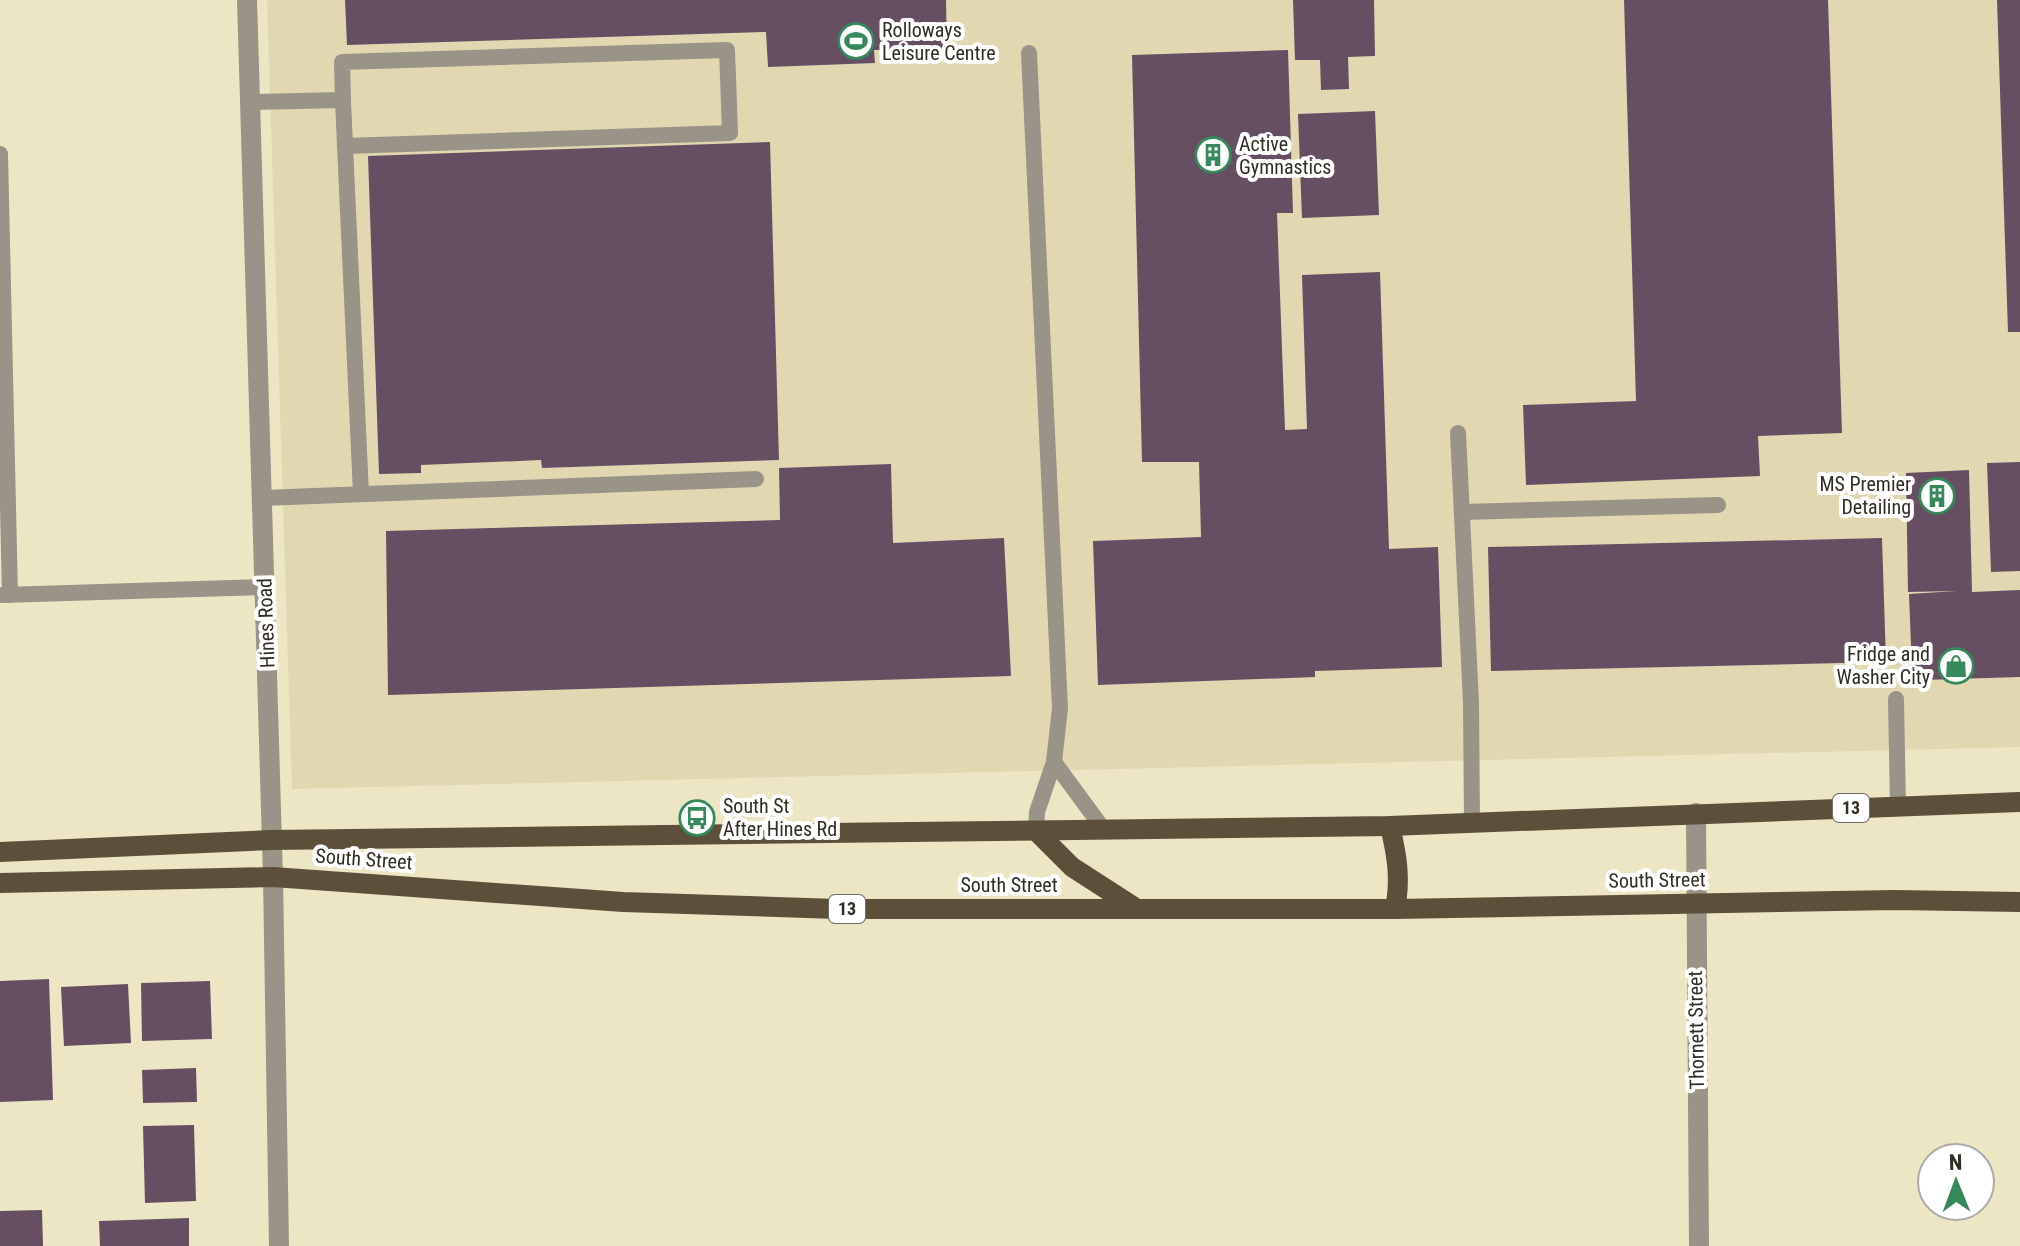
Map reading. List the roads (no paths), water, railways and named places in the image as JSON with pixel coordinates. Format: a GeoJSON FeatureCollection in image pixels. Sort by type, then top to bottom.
{"type":"FeatureCollection","features":[{"type":"Feature","properties":{"kind":"main road","name":"South Street"},"geometry":{"type":"LineString","coordinates":[[0,852],[271,840],[1390,826],[2020,802]]}},
{"type":"Feature","properties":{"kind":"main road"},"geometry":{"type":"LineString","coordinates":[[1390,826],[1399,863],[1400,886],[1395,909]]}},
{"type":"Feature","properties":{"kind":"main road"},"geometry":{"type":"LineString","coordinates":[[1036,831],[1072,867],[1137,909]]}},
{"type":"Feature","properties":{"kind":"main road","name":"South Street"},"geometry":{"type":"LineString","coordinates":[[0,883],[273,877],[623,902],[837,909],[1395,909],[2020,902]]}},
{"type":"Feature","properties":{"kind":"street","name":"Hines Road"},"geometry":{"type":"LineString","coordinates":[[247,0],[273,877],[279,1246]]}},
{"type":"Feature","properties":{"kind":"street","name":"Thornett Street"},"geometry":{"type":"LineString","coordinates":[[1696,813],[1699,1246]]}},
{"type":"Feature","properties":{"kind":"lane"},"geometry":{"type":"LineString","coordinates":[[345,146],[730,133],[727,50],[342,62],[345,146],[361,494]]}},
{"type":"Feature","properties":{"kind":"lane"},"geometry":{"type":"LineString","coordinates":[[1029,53],[1060,708],[1054,762],[1037,812],[1036,831]]}},
{"type":"Feature","properties":{"kind":"lane"},"geometry":{"type":"LineString","coordinates":[[250,102],[343,100]]}},
{"type":"Feature","properties":{"kind":"lane"},"geometry":{"type":"LineString","coordinates":[[0,154],[5,595],[265,587]]}},
{"type":"Feature","properties":{"kind":"lane"},"geometry":{"type":"LineString","coordinates":[[1458,433],[1472,823]]}},
{"type":"Feature","properties":{"kind":"lane"},"geometry":{"type":"LineString","coordinates":[[262,498],[756,479]]}},
{"type":"Feature","properties":{"kind":"lane"},"geometry":{"type":"LineString","coordinates":[[1462,512],[1718,505]]}},
{"type":"Feature","properties":{"kind":"lane"},"geometry":{"type":"LineString","coordinates":[[1896,699],[1898,806]]}},
{"type":"Feature","properties":{"kind":"lane"},"geometry":{"type":"LineString","coordinates":[[1054,762],[1104,830]]}},
{"type":"Feature","properties":{"kind":"place","name":"Rolloways Leisure Centre"},"geometry":{"type":"Point","coordinates":[856,41]}},
{"type":"Feature","properties":{"kind":"place","name":"Active Gymnastics"},"geometry":{"type":"Point","coordinates":[1213,155]}},
{"type":"Feature","properties":{"kind":"place","name":"MS Premier Detailing"},"geometry":{"type":"Point","coordinates":[1937,496]}},
{"type":"Feature","properties":{"kind":"place","name":"Fridge and Washer City"},"geometry":{"type":"Point","coordinates":[1956,666]}},
{"type":"Feature","properties":{"kind":"place","name":"South St After Hines Rd"},"geometry":{"type":"Point","coordinates":[697,818]}}]}
